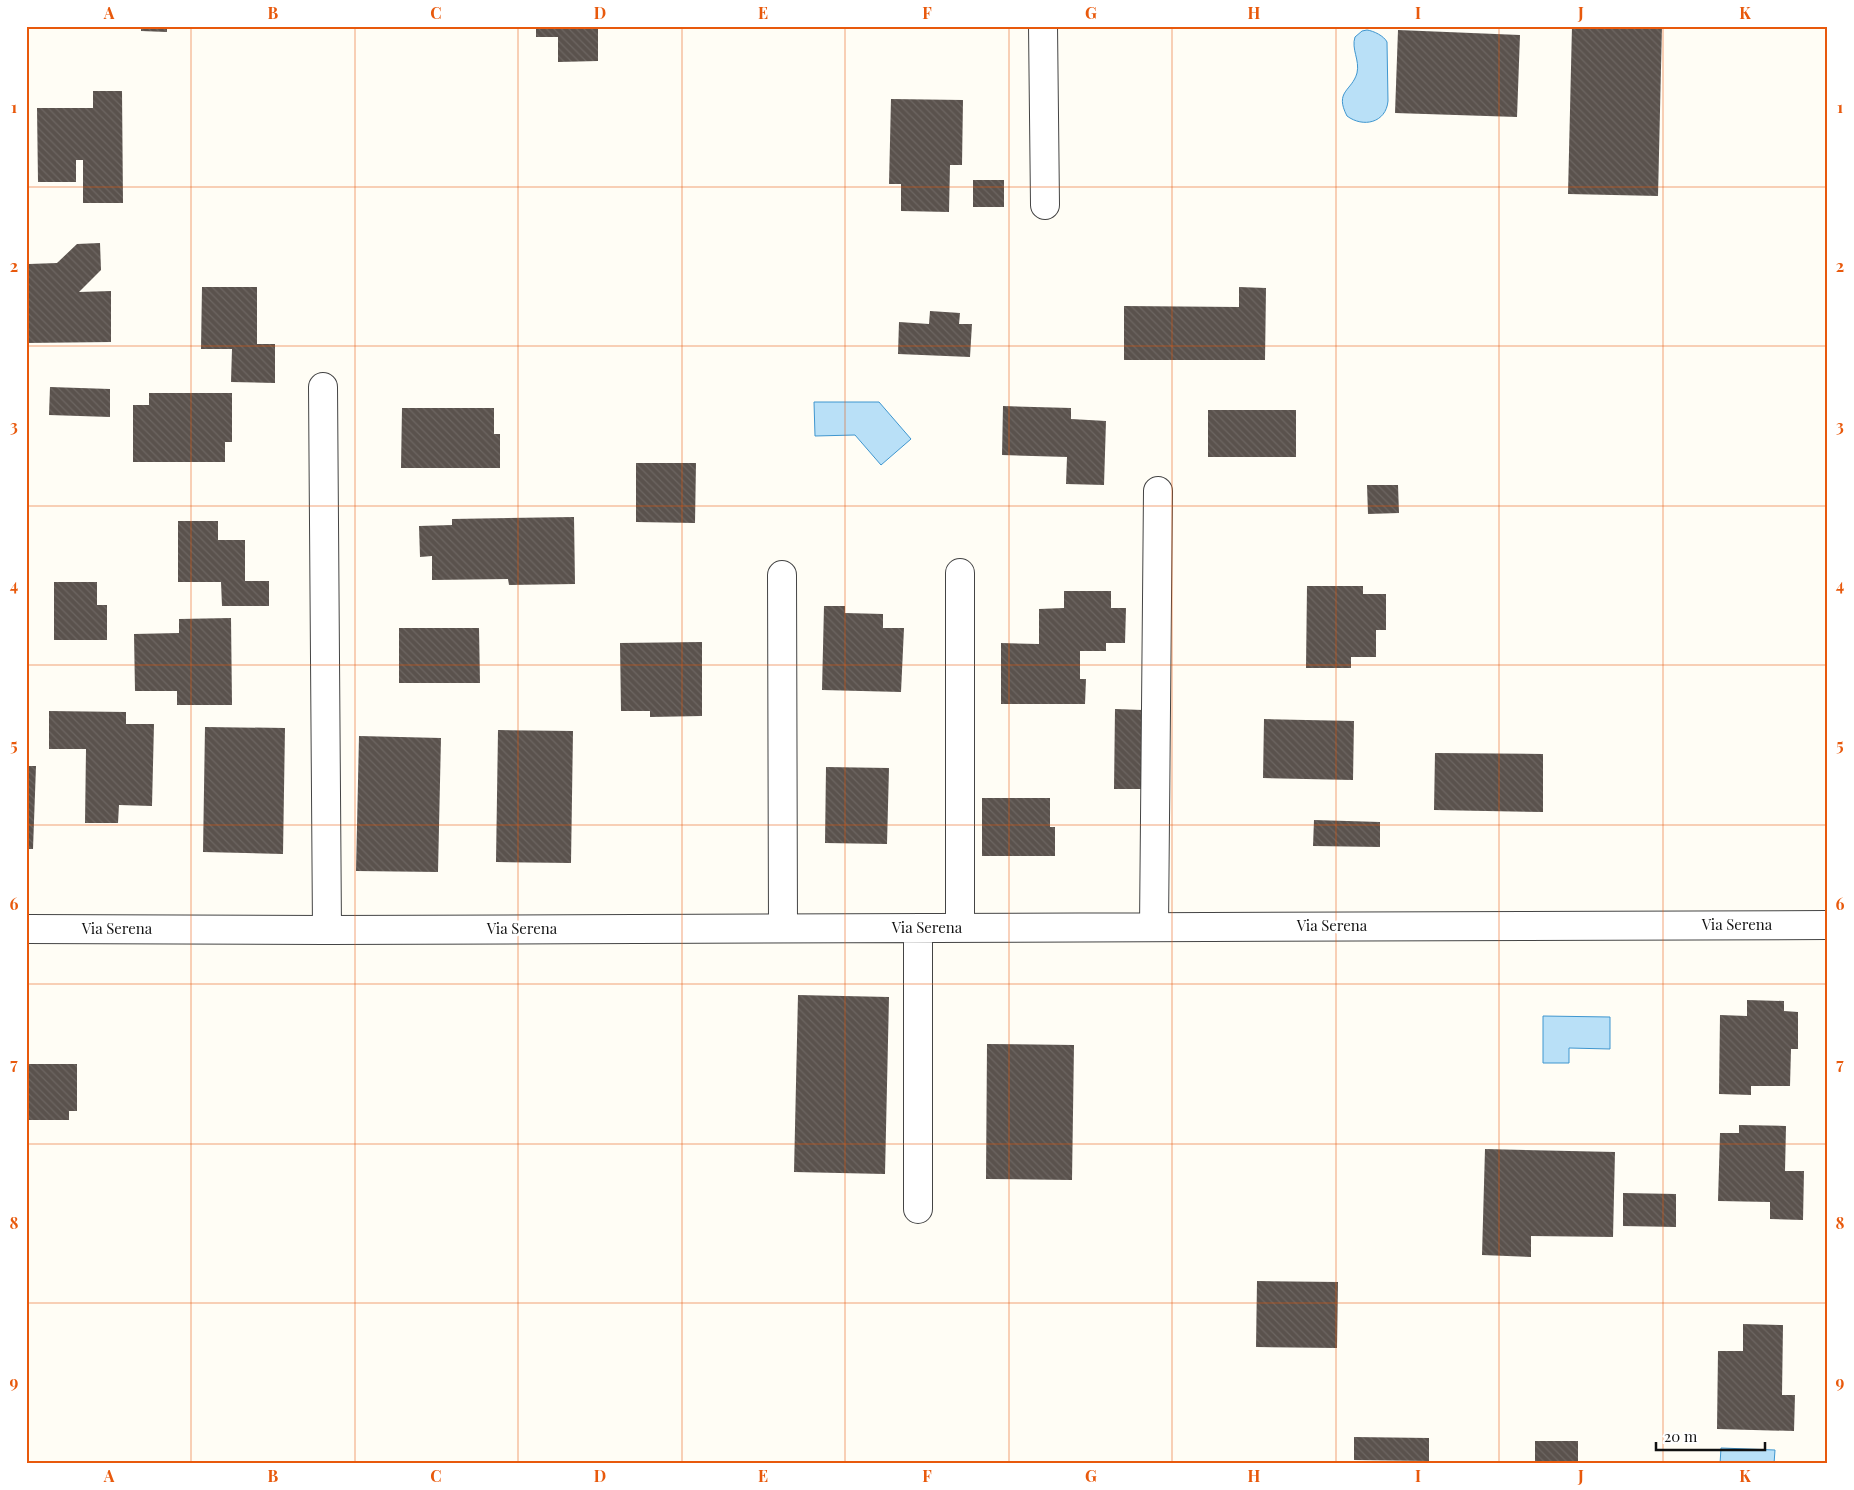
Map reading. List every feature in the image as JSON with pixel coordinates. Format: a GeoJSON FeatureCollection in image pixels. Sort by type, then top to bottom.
{"type":"FeatureCollection","features":[{"type":"Feature","properties":{"kind":"street"},"geometry":{"type":"LineString","coordinates":[[1043,26],[1045,206]]}},
{"type":"Feature","properties":{"kind":"street"},"geometry":{"type":"LineString","coordinates":[[323,387],[327,930]]}},
{"type":"Feature","properties":{"kind":"street"},"geometry":{"type":"LineString","coordinates":[[1154,926],[1158,491]]}},
{"type":"Feature","properties":{"kind":"street"},"geometry":{"type":"LineString","coordinates":[[960,573],[960,928]]}},
{"type":"Feature","properties":{"kind":"street"},"geometry":{"type":"LineString","coordinates":[[782,575],[783,928]]}},
{"type":"Feature","properties":{"kind":"street","name":"Via Serena"},"geometry":{"type":"LineString","coordinates":[[26,929],[327,930],[1828,924]]}},
{"type":"Feature","properties":{"kind":"street"},"geometry":{"type":"LineString","coordinates":[[918,928],[918,1209]]}},
{"type":"Feature","properties":{"kind":"water"},"geometry":{"type":"Polygon","coordinates":[[[1367,30],[1379,34],[1387,42],[1388,101],[1383,114],[1378,119],[1360,122],[1347,116],[1342,101],[1345,92],[1355,79],[1357,73],[1355,37],[1362,31],[1367,30]]]}},
{"type":"Feature","properties":{"kind":"water"},"geometry":{"type":"Polygon","coordinates":[[[814,402],[879,402],[911,439],[881,465],[855,435],[815,436],[814,402]]]}},
{"type":"Feature","properties":{"kind":"water"},"geometry":{"type":"Polygon","coordinates":[[[1543,1016],[1610,1017],[1610,1049],[1569,1048],[1569,1063],[1543,1063],[1543,1016]]]}},
{"type":"Feature","properties":{"kind":"water"},"geometry":{"type":"Polygon","coordinates":[[[1721,1448],[1775,1450],[1774,1464],[1720,1464],[1721,1448]]]}},
{"type":"Feature","properties":{"kind":"building"},"geometry":{"type":"Polygon","coordinates":[[[141,26],[167,26],[167,32],[141,31],[141,26]]]}},
{"type":"Feature","properties":{"kind":"building"},"geometry":{"type":"Polygon","coordinates":[[[536,26],[598,26],[598,61],[558,62],[558,37],[536,37],[536,26]]]}},
{"type":"Feature","properties":{"kind":"building"},"geometry":{"type":"Polygon","coordinates":[[[1572,26],[1662,26],[1658,196],[1568,194],[1572,26]]]}},
{"type":"Feature","properties":{"kind":"building"},"geometry":{"type":"Polygon","coordinates":[[[1398,30],[1520,35],[1517,117],[1395,113],[1398,30]]]}},
{"type":"Feature","properties":{"kind":"building"},"geometry":{"type":"Polygon","coordinates":[[[93,91],[122,91],[123,203],[83,203],[83,160],[76,160],[76,182],[38,182],[37,108],[93,108],[93,91]]]}},
{"type":"Feature","properties":{"kind":"building"},"geometry":{"type":"Polygon","coordinates":[[[891,99],[963,100],[962,165],[950,165],[949,212],[901,211],[901,184],[889,184],[891,99]]]}},
{"type":"Feature","properties":{"kind":"building"},"geometry":{"type":"Polygon","coordinates":[[[973,180],[1004,180],[1004,207],[973,207],[973,180]]]}},
{"type":"Feature","properties":{"kind":"building"},"geometry":{"type":"Polygon","coordinates":[[[100,243],[101,270],[79,292],[111,291],[111,342],[26,343],[26,260],[29,264],[57,263],[77,244],[100,243]]]}},
{"type":"Feature","properties":{"kind":"building"},"geometry":{"type":"Polygon","coordinates":[[[202,287],[257,287],[257,344],[275,344],[275,383],[231,382],[232,349],[201,349],[202,287]]]}},
{"type":"Feature","properties":{"kind":"building"},"geometry":{"type":"Polygon","coordinates":[[[1239,287],[1266,288],[1265,360],[1124,360],[1124,306],[1239,307],[1239,287]]]}},
{"type":"Feature","properties":{"kind":"building"},"geometry":{"type":"Polygon","coordinates":[[[930,311],[960,313],[959,324],[972,324],[970,357],[898,354],[899,322],[929,324],[930,311]]]}},
{"type":"Feature","properties":{"kind":"building"},"geometry":{"type":"Polygon","coordinates":[[[50,387],[110,389],[110,417],[49,415],[50,387]]]}},
{"type":"Feature","properties":{"kind":"building"},"geometry":{"type":"Polygon","coordinates":[[[149,393],[232,393],[232,442],[225,442],[225,462],[133,462],[133,405],[149,405],[149,393]]]}},
{"type":"Feature","properties":{"kind":"building"},"geometry":{"type":"Polygon","coordinates":[[[1003,406],[1071,408],[1071,419],[1106,421],[1104,485],[1066,484],[1067,457],[1002,455],[1003,406]]]}},
{"type":"Feature","properties":{"kind":"building"},"geometry":{"type":"Polygon","coordinates":[[[402,408],[494,408],[494,434],[500,434],[500,468],[401,468],[402,408]]]}},
{"type":"Feature","properties":{"kind":"building"},"geometry":{"type":"Polygon","coordinates":[[[1208,410],[1296,410],[1296,457],[1208,457],[1208,410]]]}},
{"type":"Feature","properties":{"kind":"building"},"geometry":{"type":"Polygon","coordinates":[[[636,463],[696,463],[695,523],[636,522],[636,463]]]}},
{"type":"Feature","properties":{"kind":"building"},"geometry":{"type":"Polygon","coordinates":[[[1367,485],[1398,485],[1399,513],[1368,514],[1367,485]]]}},
{"type":"Feature","properties":{"kind":"building"},"geometry":{"type":"Polygon","coordinates":[[[574,517],[575,584],[509,585],[508,579],[432,580],[432,556],[420,557],[419,526],[452,525],[452,519],[574,517]]]}},
{"type":"Feature","properties":{"kind":"building"},"geometry":{"type":"Polygon","coordinates":[[[178,521],[218,521],[218,540],[245,540],[245,581],[269,581],[269,606],[222,606],[221,582],[178,582],[178,521]]]}},
{"type":"Feature","properties":{"kind":"building"},"geometry":{"type":"Polygon","coordinates":[[[54,582],[97,582],[97,605],[107,605],[107,640],[54,640],[54,582]]]}},
{"type":"Feature","properties":{"kind":"building"},"geometry":{"type":"Polygon","coordinates":[[[1307,586],[1363,586],[1363,594],[1386,594],[1386,630],[1376,630],[1376,657],[1351,657],[1351,668],[1306,668],[1307,586]]]}},
{"type":"Feature","properties":{"kind":"building"},"geometry":{"type":"Polygon","coordinates":[[[1064,591],[1111,591],[1111,608],[1126,608],[1125,643],[1106,643],[1106,651],[1080,651],[1080,679],[1086,679],[1085,704],[1001,704],[1001,643],[1039,644],[1039,609],[1064,608],[1064,591]]]}},
{"type":"Feature","properties":{"kind":"building"},"geometry":{"type":"Polygon","coordinates":[[[824,606],[845,606],[845,613],[883,614],[883,628],[904,628],[901,692],[822,690],[824,606]]]}},
{"type":"Feature","properties":{"kind":"building"},"geometry":{"type":"Polygon","coordinates":[[[231,618],[232,705],[177,705],[177,691],[135,691],[134,634],[179,633],[179,619],[231,618]]]}},
{"type":"Feature","properties":{"kind":"building"},"geometry":{"type":"Polygon","coordinates":[[[399,628],[479,628],[480,683],[399,683],[399,628]]]}},
{"type":"Feature","properties":{"kind":"building"},"geometry":{"type":"Polygon","coordinates":[[[702,642],[702,716],[650,717],[650,711],[621,711],[620,643],[702,642]]]}},
{"type":"Feature","properties":{"kind":"building"},"geometry":{"type":"Polygon","coordinates":[[[1115,709],[1143,710],[1141,789],[1114,789],[1115,709]]]}},
{"type":"Feature","properties":{"kind":"building"},"geometry":{"type":"Polygon","coordinates":[[[49,711],[126,712],[126,724],[154,724],[152,806],[119,805],[118,823],[85,823],[86,749],[49,749],[49,711]]]}},
{"type":"Feature","properties":{"kind":"building"},"geometry":{"type":"Polygon","coordinates":[[[1264,719],[1354,721],[1353,780],[1263,778],[1264,719]]]}},
{"type":"Feature","properties":{"kind":"building"},"geometry":{"type":"Polygon","coordinates":[[[205,727],[285,728],[283,854],[203,852],[205,727]]]}},
{"type":"Feature","properties":{"kind":"building"},"geometry":{"type":"Polygon","coordinates":[[[498,730],[573,731],[571,863],[496,862],[498,730]]]}},
{"type":"Feature","properties":{"kind":"building"},"geometry":{"type":"Polygon","coordinates":[[[359,736],[441,738],[438,872],[356,871],[359,736]]]}},
{"type":"Feature","properties":{"kind":"building"},"geometry":{"type":"Polygon","coordinates":[[[1435,753],[1543,754],[1543,812],[1434,810],[1435,753]]]}},
{"type":"Feature","properties":{"kind":"building"},"geometry":{"type":"Polygon","coordinates":[[[26,766],[36,766],[33,849],[26,849],[26,766]]]}},
{"type":"Feature","properties":{"kind":"building"},"geometry":{"type":"Polygon","coordinates":[[[826,767],[889,768],[887,844],[825,843],[826,767]]]}},
{"type":"Feature","properties":{"kind":"building"},"geometry":{"type":"Polygon","coordinates":[[[982,798],[1050,798],[1050,827],[1055,827],[1055,856],[982,856],[982,798]]]}},
{"type":"Feature","properties":{"kind":"building"},"geometry":{"type":"Polygon","coordinates":[[[1314,820],[1380,822],[1380,847],[1313,846],[1314,820]]]}},
{"type":"Feature","properties":{"kind":"building"},"geometry":{"type":"Polygon","coordinates":[[[798,995],[889,997],[885,1174],[794,1172],[798,995]]]}},
{"type":"Feature","properties":{"kind":"building"},"geometry":{"type":"Polygon","coordinates":[[[1747,1000],[1784,1001],[1784,1011],[1798,1012],[1798,1049],[1791,1049],[1790,1086],[1751,1086],[1751,1095],[1719,1094],[1720,1015],[1747,1016],[1747,1000]]]}},
{"type":"Feature","properties":{"kind":"building"},"geometry":{"type":"Polygon","coordinates":[[[987,1044],[1074,1045],[1072,1180],[986,1179],[987,1044]]]}},
{"type":"Feature","properties":{"kind":"building"},"geometry":{"type":"Polygon","coordinates":[[[26,1064],[77,1064],[77,1111],[69,1111],[69,1120],[26,1120],[26,1064]]]}},
{"type":"Feature","properties":{"kind":"building"},"geometry":{"type":"Polygon","coordinates":[[[1739,1125],[1786,1126],[1785,1171],[1804,1171],[1803,1220],[1770,1219],[1770,1202],[1718,1201],[1720,1133],[1739,1133],[1739,1125]]]}},
{"type":"Feature","properties":{"kind":"building"},"geometry":{"type":"Polygon","coordinates":[[[1485,1149],[1615,1152],[1613,1237],[1531,1236],[1531,1257],[1482,1255],[1485,1149]]]}},
{"type":"Feature","properties":{"kind":"building"},"geometry":{"type":"Polygon","coordinates":[[[1623,1193],[1676,1194],[1676,1227],[1623,1226],[1623,1193]]]}},
{"type":"Feature","properties":{"kind":"building"},"geometry":{"type":"Polygon","coordinates":[[[1257,1281],[1338,1282],[1337,1348],[1256,1347],[1257,1281]]]}},
{"type":"Feature","properties":{"kind":"building"},"geometry":{"type":"Polygon","coordinates":[[[1743,1324],[1783,1325],[1782,1395],[1795,1395],[1794,1431],[1717,1429],[1718,1351],[1743,1351],[1743,1324]]]}},
{"type":"Feature","properties":{"kind":"building"},"geometry":{"type":"Polygon","coordinates":[[[1354,1437],[1429,1438],[1429,1461],[1354,1460],[1354,1437]]]}},
{"type":"Feature","properties":{"kind":"building"},"geometry":{"type":"Polygon","coordinates":[[[1535,1441],[1578,1441],[1578,1464],[1535,1464],[1535,1441]]]}}]}
